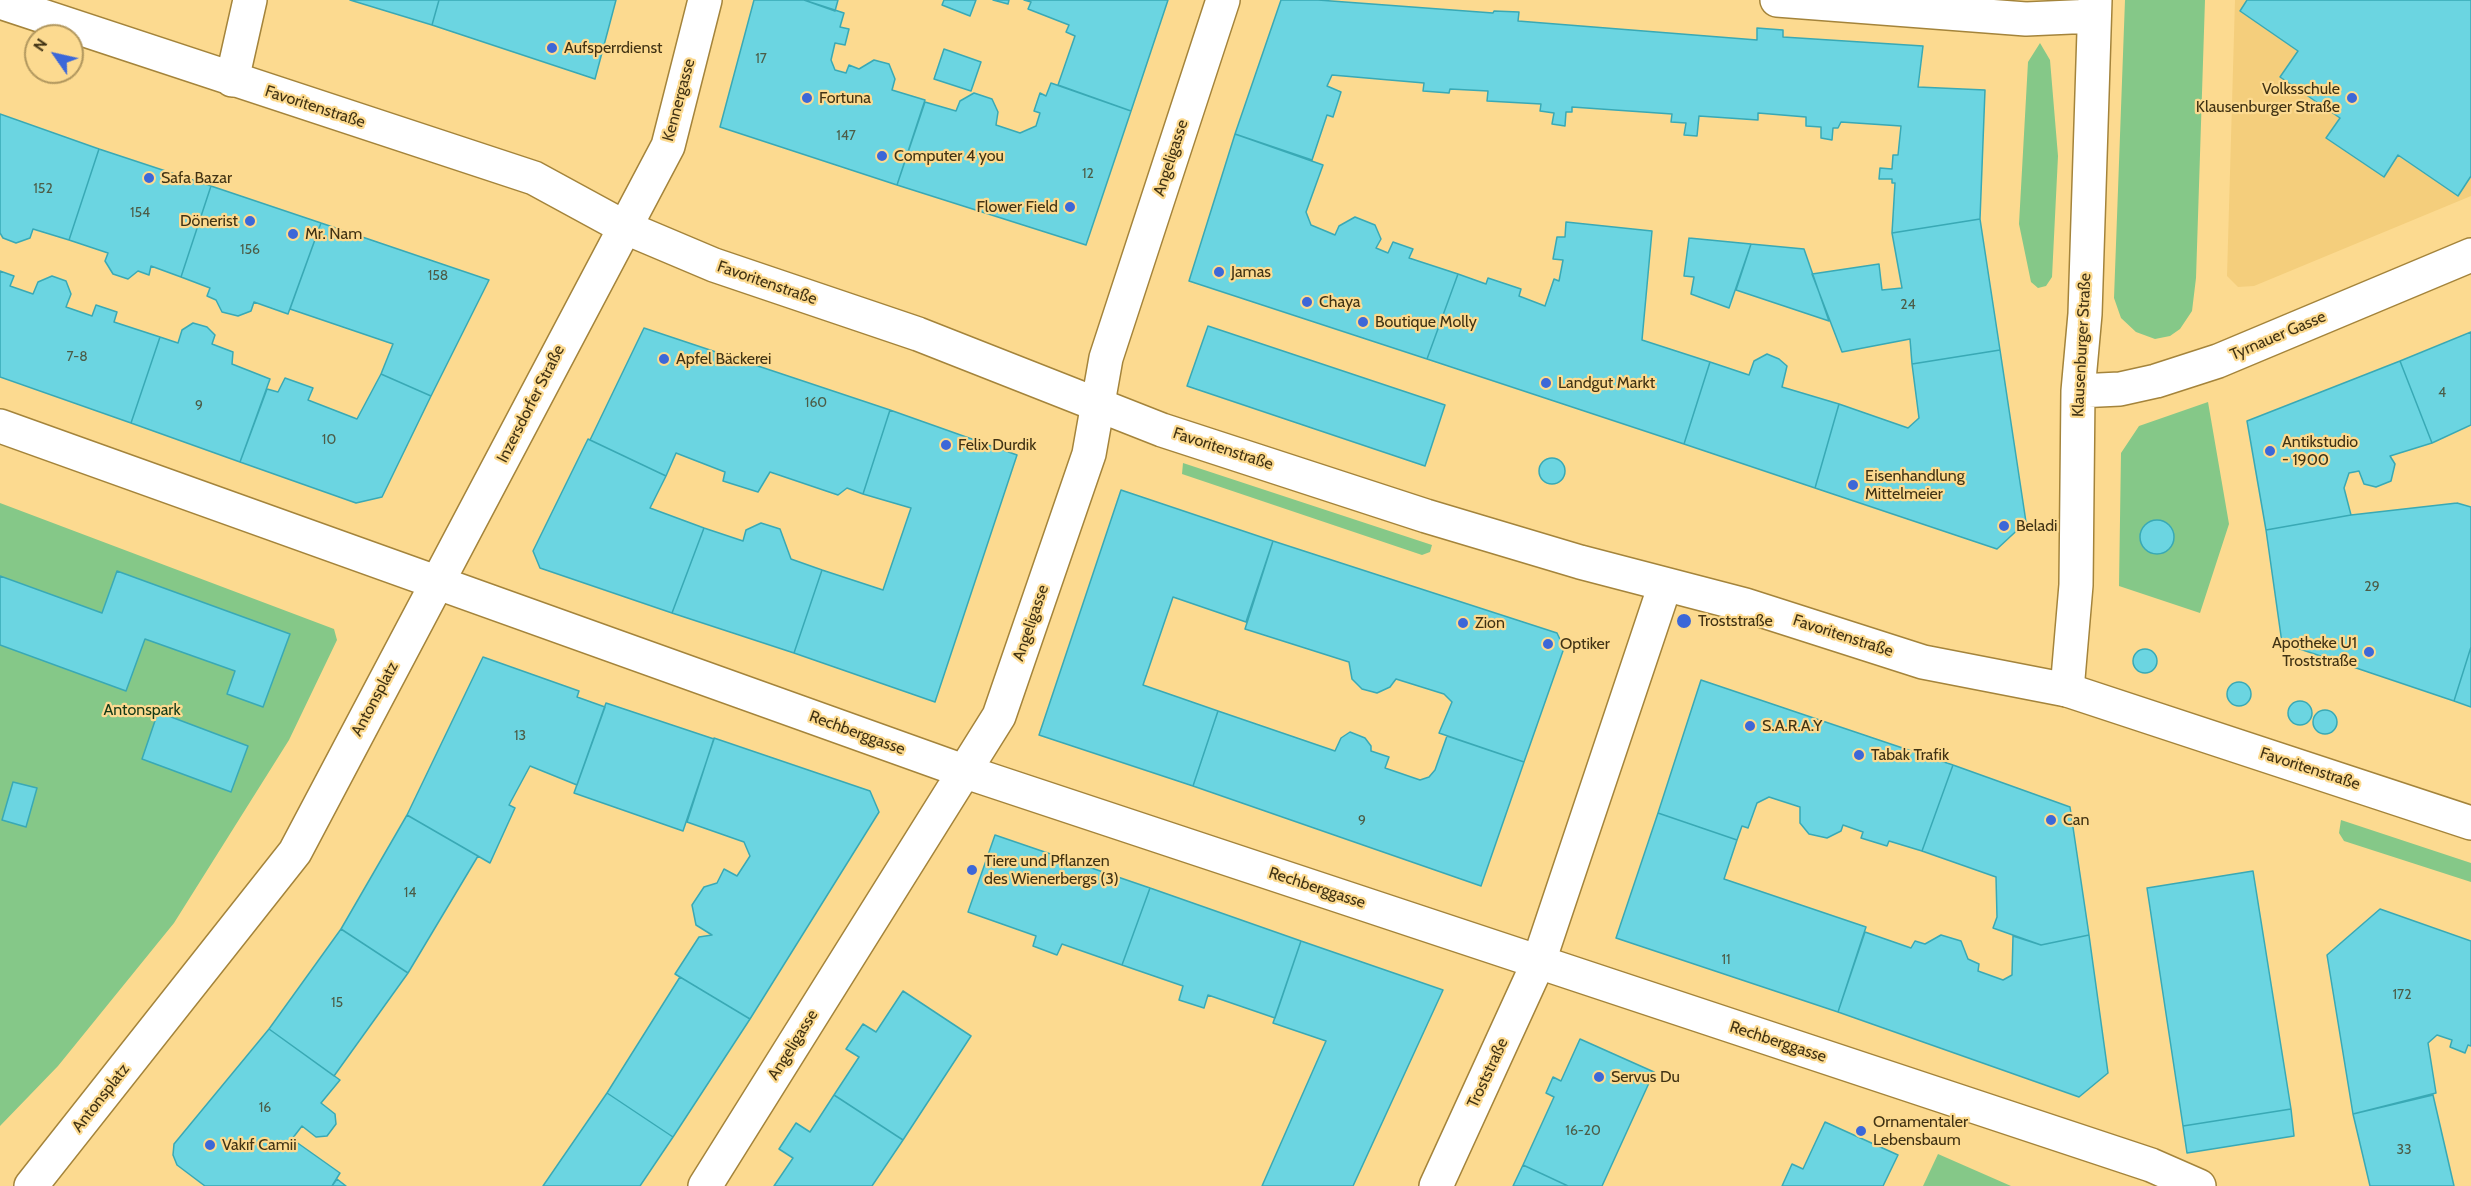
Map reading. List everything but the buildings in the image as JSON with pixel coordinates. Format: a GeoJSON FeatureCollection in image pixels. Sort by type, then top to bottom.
{"type":"FeatureCollection","features":[{"type":"Feature","properties":{"kind":"street"},"geometry":{"type":"LineString","coordinates":[[232,80],[250,0]]}},
{"type":"Feature","properties":{"kind":"street","name":"Kennergasse"},"geometry":{"type":"LineString","coordinates":[[624,227],[668,146],[705,0]]}},
{"type":"Feature","properties":{"kind":"street","name":"Angeligasse"},"geometry":{"type":"LineString","coordinates":[[705,1186],[999,716],[1089,454],[1100,405],[1106,358],[1223,0]]}},
{"type":"Feature","properties":{"kind":"street"},"geometry":{"type":"LineString","coordinates":[[1777,0],[2026,19],[2095,8]]}},
{"type":"Feature","properties":{"kind":"street","name":"Favoritenstraße"},"geometry":{"type":"LineString","coordinates":[[0,2],[534,178],[624,227],[714,265],[918,334],[1162,430],[1426,516],[1665,585],[1745,605],[1923,662],[2067,690],[2471,823]]}},
{"type":"Feature","properties":{"kind":"street","name":"Klausenburger Straße"},"geometry":{"type":"LineString","coordinates":[[2067,690],[2076,585],[2078,391],[2085,315],[2095,8]]}},
{"type":"Feature","properties":{"kind":"street","name":"Inzersdorfer Straße"},"geometry":{"type":"LineString","coordinates":[[438,582],[624,227]]}},
{"type":"Feature","properties":{"kind":"street","name":"Tyrnauer Gasse"},"geometry":{"type":"LineString","coordinates":[[2078,391],[2120,389],[2218,361],[2471,255]]}},
{"type":"Feature","properties":{"kind":"street"},"geometry":{"type":"LineString","coordinates":[[0,426],[438,582]]}},
{"type":"Feature","properties":{"kind":"street","name":"Rechberggasse"},"geometry":{"type":"LineString","coordinates":[[438,582],[966,772],[2151,1165],[2182,1183]]}},
{"type":"Feature","properties":{"kind":"street","name":"Antonsplatz"},"geometry":{"type":"LineString","coordinates":[[35,1185],[295,852],[438,582]]}},
{"type":"Feature","properties":{"kind":"street","name":"Troststraße"},"geometry":{"type":"LineString","coordinates":[[1436,1186],[1539,961],[1665,585]]}},
{"type":"Feature","properties":{"kind":"shaded area","name":"Volksschule Klausenburger Straße"},"geometry":{"type":"Polygon","coordinates":[[[2235,0],[2471,0],[2471,196],[2254,286],[2238,287],[2227,276],[2235,0]]]}},
{"type":"Feature","properties":{"kind":"green space"},"geometry":{"type":"Polygon","coordinates":[[[2125,0],[2205,0],[2196,278],[2192,311],[2180,329],[2170,336],[2155,339],[2136,332],[2121,318],[2114,298],[2125,0]]]}},
{"type":"Feature","properties":{"kind":"green space"},"geometry":{"type":"Polygon","coordinates":[[[2040,43],[2050,60],[2058,156],[2052,277],[2046,286],[2038,288],[2031,282],[2019,224],[2028,62],[2040,43]]]}},
{"type":"Feature","properties":{"kind":"green space"},"geometry":{"type":"Polygon","coordinates":[[[2208,402],[2229,524],[2200,613],[2119,586],[2121,453],[2139,426],[2208,402]]]}},
{"type":"Feature","properties":{"kind":"green space"},"geometry":{"type":"Polygon","coordinates":[[[1183,463],[1432,545],[1430,552],[1422,555],[1182,474],[1183,463]]]}},
{"type":"Feature","properties":{"kind":"green space","name":"Antonspark"},"geometry":{"type":"Polygon","coordinates":[[[0,503],[334,629],[337,640],[289,740],[174,923],[58,1066],[0,1126],[0,503]]]}},
{"type":"Feature","properties":{"kind":"green space"},"geometry":{"type":"Polygon","coordinates":[[[2341,820],[2471,863],[2471,882],[2344,841],[2339,833],[2341,820]]]}},
{"type":"Feature","properties":{"kind":"green space"},"geometry":{"type":"Polygon","coordinates":[[[1938,1154],[2011,1186],[1923,1186],[1938,1154]]]}},
{"type":"Feature","properties":{"kind":"place","name":"Aufsperrdienst"},"geometry":{"type":"Point","coordinates":[552,48]}},
{"type":"Feature","properties":{"kind":"place","name":"Fortuna"},"geometry":{"type":"Point","coordinates":[807,98]}},
{"type":"Feature","properties":{"kind":"place","name":"Volksschule Klausenburger Straße"},"geometry":{"type":"Point","coordinates":[2352,98]}},
{"type":"Feature","properties":{"kind":"place","name":"Computer 4 you"},"geometry":{"type":"Point","coordinates":[882,156]}},
{"type":"Feature","properties":{"kind":"place","name":"Safa Bazar"},"geometry":{"type":"Point","coordinates":[149,178]}},
{"type":"Feature","properties":{"kind":"place","name":"Flower Field"},"geometry":{"type":"Point","coordinates":[1070,207]}},
{"type":"Feature","properties":{"kind":"place","name":"Dönerist"},"geometry":{"type":"Point","coordinates":[250,221]}},
{"type":"Feature","properties":{"kind":"place","name":"Mr. Nam"},"geometry":{"type":"Point","coordinates":[293,234]}},
{"type":"Feature","properties":{"kind":"place","name":"Jamas"},"geometry":{"type":"Point","coordinates":[1219,272]}},
{"type":"Feature","properties":{"kind":"place","name":"Chaya"},"geometry":{"type":"Point","coordinates":[1307,302]}},
{"type":"Feature","properties":{"kind":"place","name":"Boutique Molly"},"geometry":{"type":"Point","coordinates":[1363,322]}},
{"type":"Feature","properties":{"kind":"place","name":"Apfel Bäckerei"},"geometry":{"type":"Point","coordinates":[664,359]}},
{"type":"Feature","properties":{"kind":"place","name":"Landgut Markt"},"geometry":{"type":"Point","coordinates":[1546,383]}},
{"type":"Feature","properties":{"kind":"place","name":"Felix Durdik"},"geometry":{"type":"Point","coordinates":[946,445]}},
{"type":"Feature","properties":{"kind":"place","name":"Antikstudio - 1900"},"geometry":{"type":"Point","coordinates":[2270,451]}},
{"type":"Feature","properties":{"kind":"place","name":"Eisenhandlung Mittelmeier"},"geometry":{"type":"Point","coordinates":[1853,485]}},
{"type":"Feature","properties":{"kind":"place","name":"Beladi"},"geometry":{"type":"Point","coordinates":[2004,526]}},
{"type":"Feature","properties":{"kind":"place","name":"Troststraße"},"geometry":{"type":"Point","coordinates":[1684,621]}},
{"type":"Feature","properties":{"kind":"place","name":"Zion"},"geometry":{"type":"Point","coordinates":[1463,623]}},
{"type":"Feature","properties":{"kind":"place","name":"Optiker"},"geometry":{"type":"Point","coordinates":[1548,644]}},
{"type":"Feature","properties":{"kind":"place","name":"Apotheke U1 Troststraße"},"geometry":{"type":"Point","coordinates":[2369,652]}},
{"type":"Feature","properties":{"kind":"place","name":"S.A.R.A.Y"},"geometry":{"type":"Point","coordinates":[1750,726]}},
{"type":"Feature","properties":{"kind":"place","name":"Tabak Trafik"},"geometry":{"type":"Point","coordinates":[1859,755]}},
{"type":"Feature","properties":{"kind":"place","name":"Can"},"geometry":{"type":"Point","coordinates":[2051,820]}},
{"type":"Feature","properties":{"kind":"place","name":"Tiere und Pflanzen des Wienerbergs (3)"},"geometry":{"type":"Point","coordinates":[972,870]}},
{"type":"Feature","properties":{"kind":"place","name":"Servus Du"},"geometry":{"type":"Point","coordinates":[1599,1077]}},
{"type":"Feature","properties":{"kind":"place","name":"Ornamentaler Lebensbaum"},"geometry":{"type":"Point","coordinates":[1861,1131]}},
{"type":"Feature","properties":{"kind":"place","name":"Vakıf Camii"},"geometry":{"type":"Point","coordinates":[210,1145]}}]}
